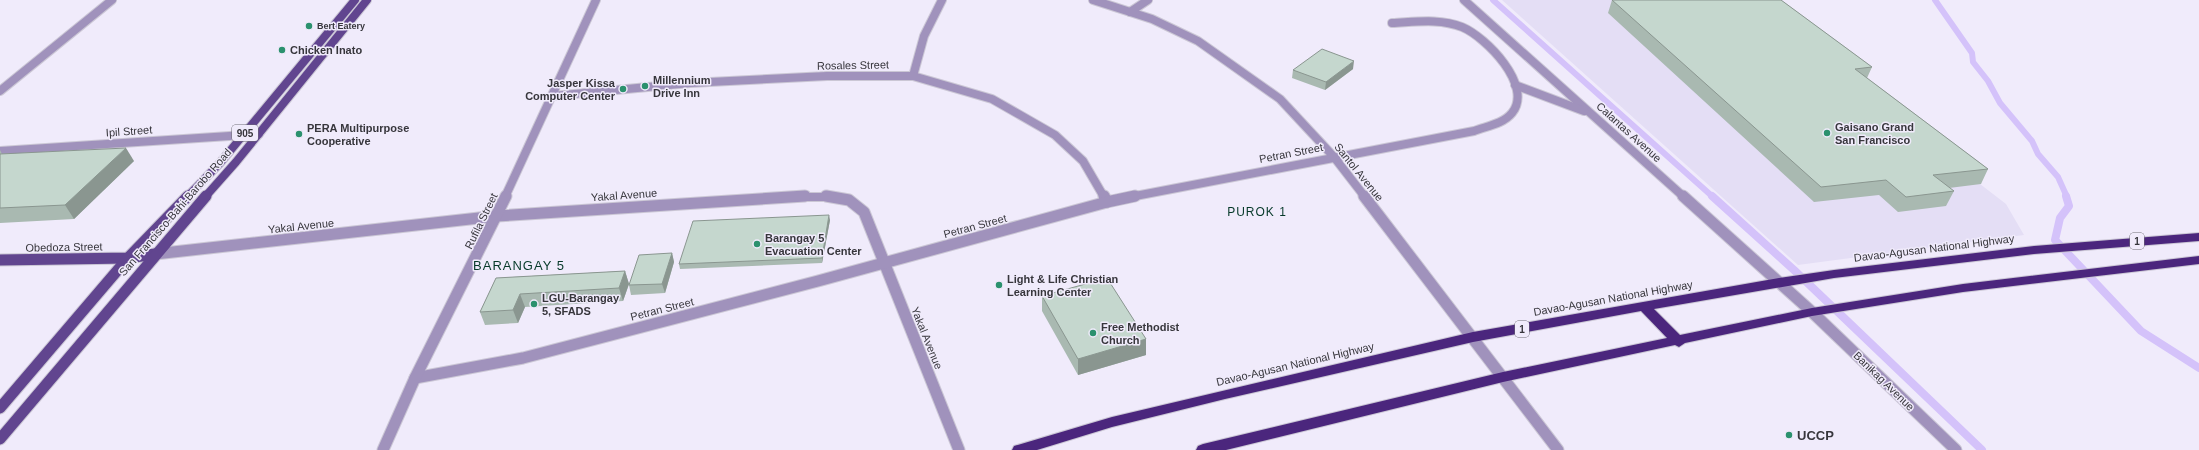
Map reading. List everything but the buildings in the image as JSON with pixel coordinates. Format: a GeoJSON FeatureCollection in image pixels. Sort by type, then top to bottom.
{"type":"FeatureCollection","features":[{"type":"Feature","properties":{"kind":"highway","name":"Davao-Agusan National Highway"},"geometry":{"type":"LineString","coordinates":[[1019,450],[1112,422],[1225,394],[1473,337],[1779,282],[2034,250],[2199,237]]}},
{"type":"Feature","properties":{"kind":"highway"},"geometry":{"type":"LineString","coordinates":[[1204,450],[1503,377],[1679,342],[1812,312],[1963,288],[2199,260]]}},
{"type":"Feature","properties":{"kind":"highway"},"geometry":{"type":"LineString","coordinates":[[1645,307],[1679,342]]}},
{"type":"Feature","properties":{"kind":"main road","name":"San Francisco-Bahi-Barobo Road"},"geometry":{"type":"LineString","coordinates":[[0,408],[128,258],[220,163],[355,0]]}},
{"type":"Feature","properties":{"kind":"main road","name":"San Francisco-Bahi-Barobo Road"},"geometry":{"type":"LineString","coordinates":[[0,439],[155,254],[259,134],[367,0]]}},
{"type":"Feature","properties":{"kind":"main road","name":"Yakal Avenue"},"geometry":{"type":"LineString","coordinates":[[128,258],[155,254]]}},
{"type":"Feature","properties":{"kind":"main road","name":"Obedoza Street"},"geometry":{"type":"LineString","coordinates":[[0,260],[128,258]]}},
{"type":"Feature","properties":{"kind":"street"},"geometry":{"type":"LineString","coordinates":[[0,91],[112,0]]}},
{"type":"Feature","properties":{"kind":"street","name":"Rufila Street"},"geometry":{"type":"LineString","coordinates":[[383,450],[415,378],[497,216],[596,0]]}},
{"type":"Feature","properties":{"kind":"street"},"geometry":{"type":"LineString","coordinates":[[913,76],[919,45],[929,20],[942,0]]}},
{"type":"Feature","properties":{"kind":"street","name":"Santol Avenue"},"geometry":{"type":"LineString","coordinates":[[1093,0],[1152,19],[1198,41],[1280,99],[1334,157],[1558,450]]}},
{"type":"Feature","properties":{"kind":"street"},"geometry":{"type":"LineString","coordinates":[[1130,12],[1148,0]]}},
{"type":"Feature","properties":{"kind":"street","name":"Calantas Avenue"},"geometry":{"type":"LineString","coordinates":[[1464,0],[1812,312]]}},
{"type":"Feature","properties":{"kind":"street"},"geometry":{"type":"LineString","coordinates":[[1392,23],[1442,22],[1463,28],[1478,36],[1499,54],[1505,63],[1515,85],[1590,114]]}},
{"type":"Feature","properties":{"kind":"street","name":"Rosales Street"},"geometry":{"type":"LineString","coordinates":[[552,96],[690,83],[791,78],[913,76],[992,99],[1055,135],[1083,161],[1107,202]]}},
{"type":"Feature","properties":{"kind":"street","name":"Petran Street"},"geometry":{"type":"LineString","coordinates":[[415,378],[523,358],[818,281],[1107,202],[1474,130],[1500,122],[1513,112],[1517,100],[1515,85]]}},
{"type":"Feature","properties":{"kind":"street","name":"Ipil Street"},"geometry":{"type":"LineString","coordinates":[[0,151],[259,134]]}},
{"type":"Feature","properties":{"kind":"street","name":"Yakal Avenue"},"geometry":{"type":"LineString","coordinates":[[155,254],[497,216],[823,196],[848,200],[864,212],[872,228],[884,262],[959,450]]}},
{"type":"Feature","properties":{"kind":"street","name":"Banikag Avenue"},"geometry":{"type":"LineString","coordinates":[[1812,312],[1956,450]]}},
{"type":"Feature","properties":{"kind":"shaded area"},"geometry":{"type":"Polygon","coordinates":[[[1502,0],[1759,0],[1849,83],[2006,204],[2024,235],[1798,265],[1502,0]]]}},
{"type":"Feature","properties":{"kind":"waterway"},"geometry":{"type":"LineString","coordinates":[[1493,0],[1713,197]]}},
{"type":"Feature","properties":{"kind":"waterway"},"geometry":{"type":"LineString","coordinates":[[1935,0],[1972,53],[1973,62],[1988,81],[2000,103],[2032,141],[2038,154],[2058,177],[2067,197]]}},
{"type":"Feature","properties":{"kind":"waterway"},"geometry":{"type":"LineString","coordinates":[[1712,196],[1794,270],[1982,450]]}},
{"type":"Feature","properties":{"kind":"waterway"},"geometry":{"type":"LineString","coordinates":[[2066,196],[2069,206],[2060,218],[2055,240],[2141,331],[2199,368]]}},
{"type":"Feature","properties":{"kind":"place","name":"Bert Eatery"},"geometry":{"type":"Point","coordinates":[309,26]}},
{"type":"Feature","properties":{"kind":"place","name":"Chicken Inato"},"geometry":{"type":"Point","coordinates":[282,50]}},
{"type":"Feature","properties":{"kind":"place","name":"Millennium Drive Inn"},"geometry":{"type":"Point","coordinates":[645,86]}},
{"type":"Feature","properties":{"kind":"place","name":"Jasper Kissa Computer Center"},"geometry":{"type":"Point","coordinates":[623,89]}},
{"type":"Feature","properties":{"kind":"place","name":"Gaisano Grand San Francisco"},"geometry":{"type":"Point","coordinates":[1827,133]}},
{"type":"Feature","properties":{"kind":"place","name":"PERA Multipurpose Cooperative"},"geometry":{"type":"Point","coordinates":[299,134]}},
{"type":"Feature","properties":{"kind":"place","name":"Barangay 5 Evacuation Center"},"geometry":{"type":"Point","coordinates":[757,244]}},
{"type":"Feature","properties":{"kind":"place","name":"Light & Life Christian Learning Center"},"geometry":{"type":"Point","coordinates":[999,285]}},
{"type":"Feature","properties":{"kind":"place","name":"LGU-Barangay 5, SFADS"},"geometry":{"type":"Point","coordinates":[534,304]}},
{"type":"Feature","properties":{"kind":"place","name":"Free Methodist Church"},"geometry":{"type":"Point","coordinates":[1093,333]}},
{"type":"Feature","properties":{"kind":"place","name":"UCCP"},"geometry":{"type":"Point","coordinates":[1789,435]}},
{"type":"Feature","properties":{"kind":"district","name":"PUROK 1"},"geometry":{"type":"Point","coordinates":[1257,212]}},
{"type":"Feature","properties":{"kind":"district","name":"BARANGAY 5"},"geometry":{"type":"Point","coordinates":[519,265]}}]}
